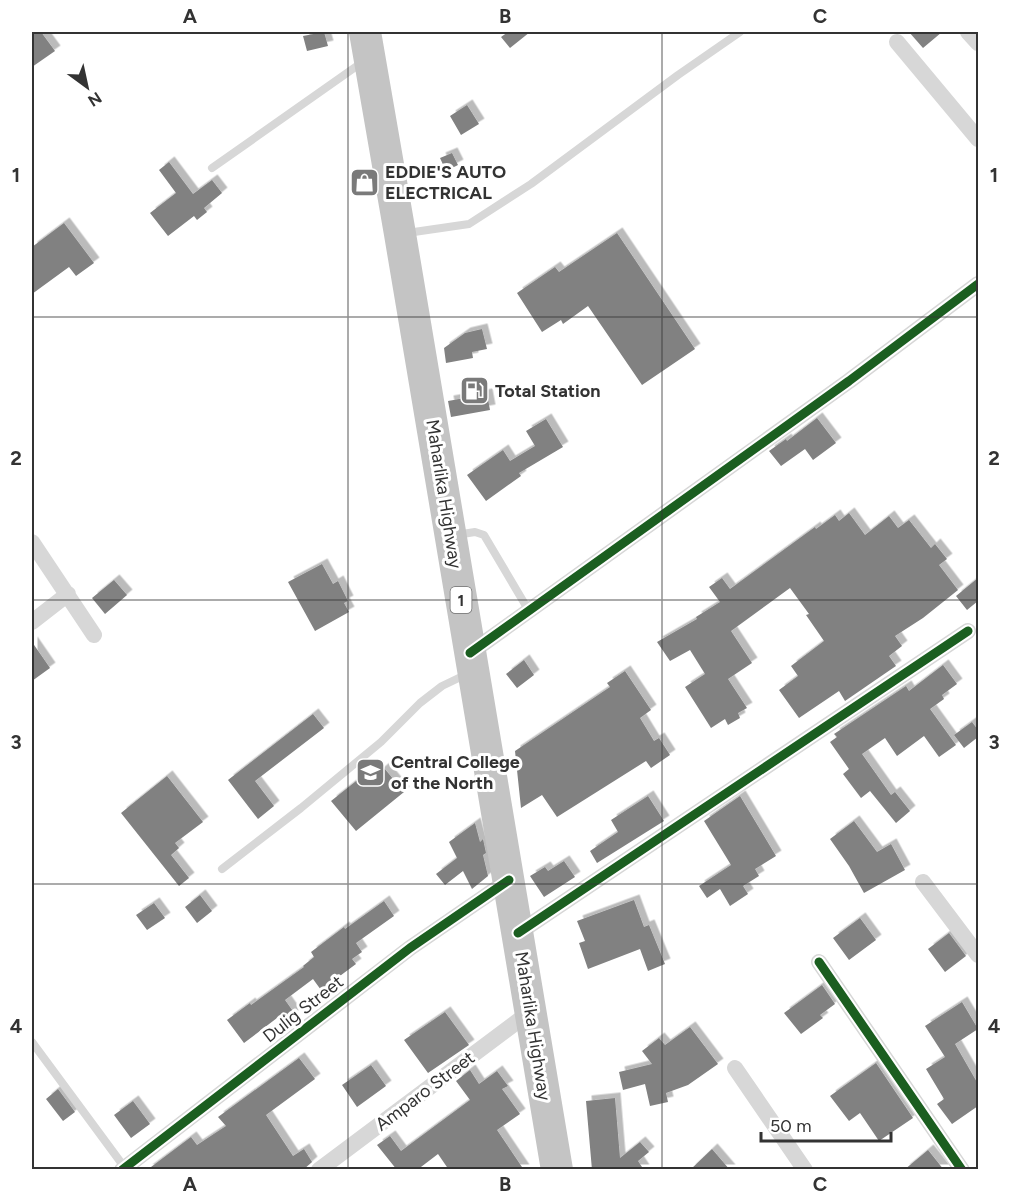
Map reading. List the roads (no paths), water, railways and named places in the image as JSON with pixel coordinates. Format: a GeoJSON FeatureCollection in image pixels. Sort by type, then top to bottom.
{"type":"FeatureCollection","features":[{"type":"Feature","properties":{"kind":"highway","name":"Maharlika Highway"},"geometry":{"type":"LineString","coordinates":[[367,44],[518,933],[553,1167]]}},
{"type":"Feature","properties":{"kind":"street"},"geometry":{"type":"LineString","coordinates":[[968,32],[978,43]]}},
{"type":"Feature","properties":{"kind":"street"},"geometry":{"type":"LineString","coordinates":[[897,42],[978,139]]}},
{"type":"Feature","properties":{"kind":"street"},"geometry":{"type":"LineString","coordinates":[[471,662],[529,611],[849,381],[978,284]]}},
{"type":"Feature","properties":{"kind":"street"},"geometry":{"type":"LineString","coordinates":[[32,543],[94,635]]}},
{"type":"Feature","properties":{"kind":"street"},"geometry":{"type":"LineString","coordinates":[[32,622],[68,594]]}},
{"type":"Feature","properties":{"kind":"street"},"geometry":{"type":"LineString","coordinates":[[518,933],[968,631]]}},
{"type":"Feature","properties":{"kind":"street","name":"Dulig Street"},"geometry":{"type":"LineString","coordinates":[[123,1169],[410,948],[509,880]]}},
{"type":"Feature","properties":{"kind":"street"},"geometry":{"type":"LineString","coordinates":[[923,882],[978,955]]}},
{"type":"Feature","properties":{"kind":"street"},"geometry":{"type":"LineString","coordinates":[[819,962],[962,1170]]}},
{"type":"Feature","properties":{"kind":"street","name":"Amparo Street"},"geometry":{"type":"LineString","coordinates":[[320,1170],[530,1012]]}},
{"type":"Feature","properties":{"kind":"street"},"geometry":{"type":"LineString","coordinates":[[735,1068],[805,1170]]}},
{"type":"Feature","properties":{"kind":"lane"},"geometry":{"type":"LineString","coordinates":[[400,234],[469,224],[531,184],[740,32]]}},
{"type":"Feature","properties":{"kind":"lane"},"geometry":{"type":"LineString","coordinates":[[212,168],[367,44]]}},
{"type":"Feature","properties":{"kind":"lane"},"geometry":{"type":"LineString","coordinates":[[451,536],[475,532],[484,535],[529,611]]}},
{"type":"Feature","properties":{"kind":"lane"},"geometry":{"type":"LineString","coordinates":[[222,869],[381,742],[420,703],[471,662]]}},
{"type":"Feature","properties":{"kind":"lane"},"geometry":{"type":"LineString","coordinates":[[32,1042],[123,1169]]}},
{"type":"Feature","properties":{"kind":"place","name":"EDDIE'S AUTO ELECTRICAL"},"geometry":{"type":"Point","coordinates":[364,182]}},
{"type":"Feature","properties":{"kind":"place","name":"Total Station"},"geometry":{"type":"Point","coordinates":[474,391]}},
{"type":"Feature","properties":{"kind":"place","name":"Central College of the North"},"geometry":{"type":"Point","coordinates":[370,772]}}]}
